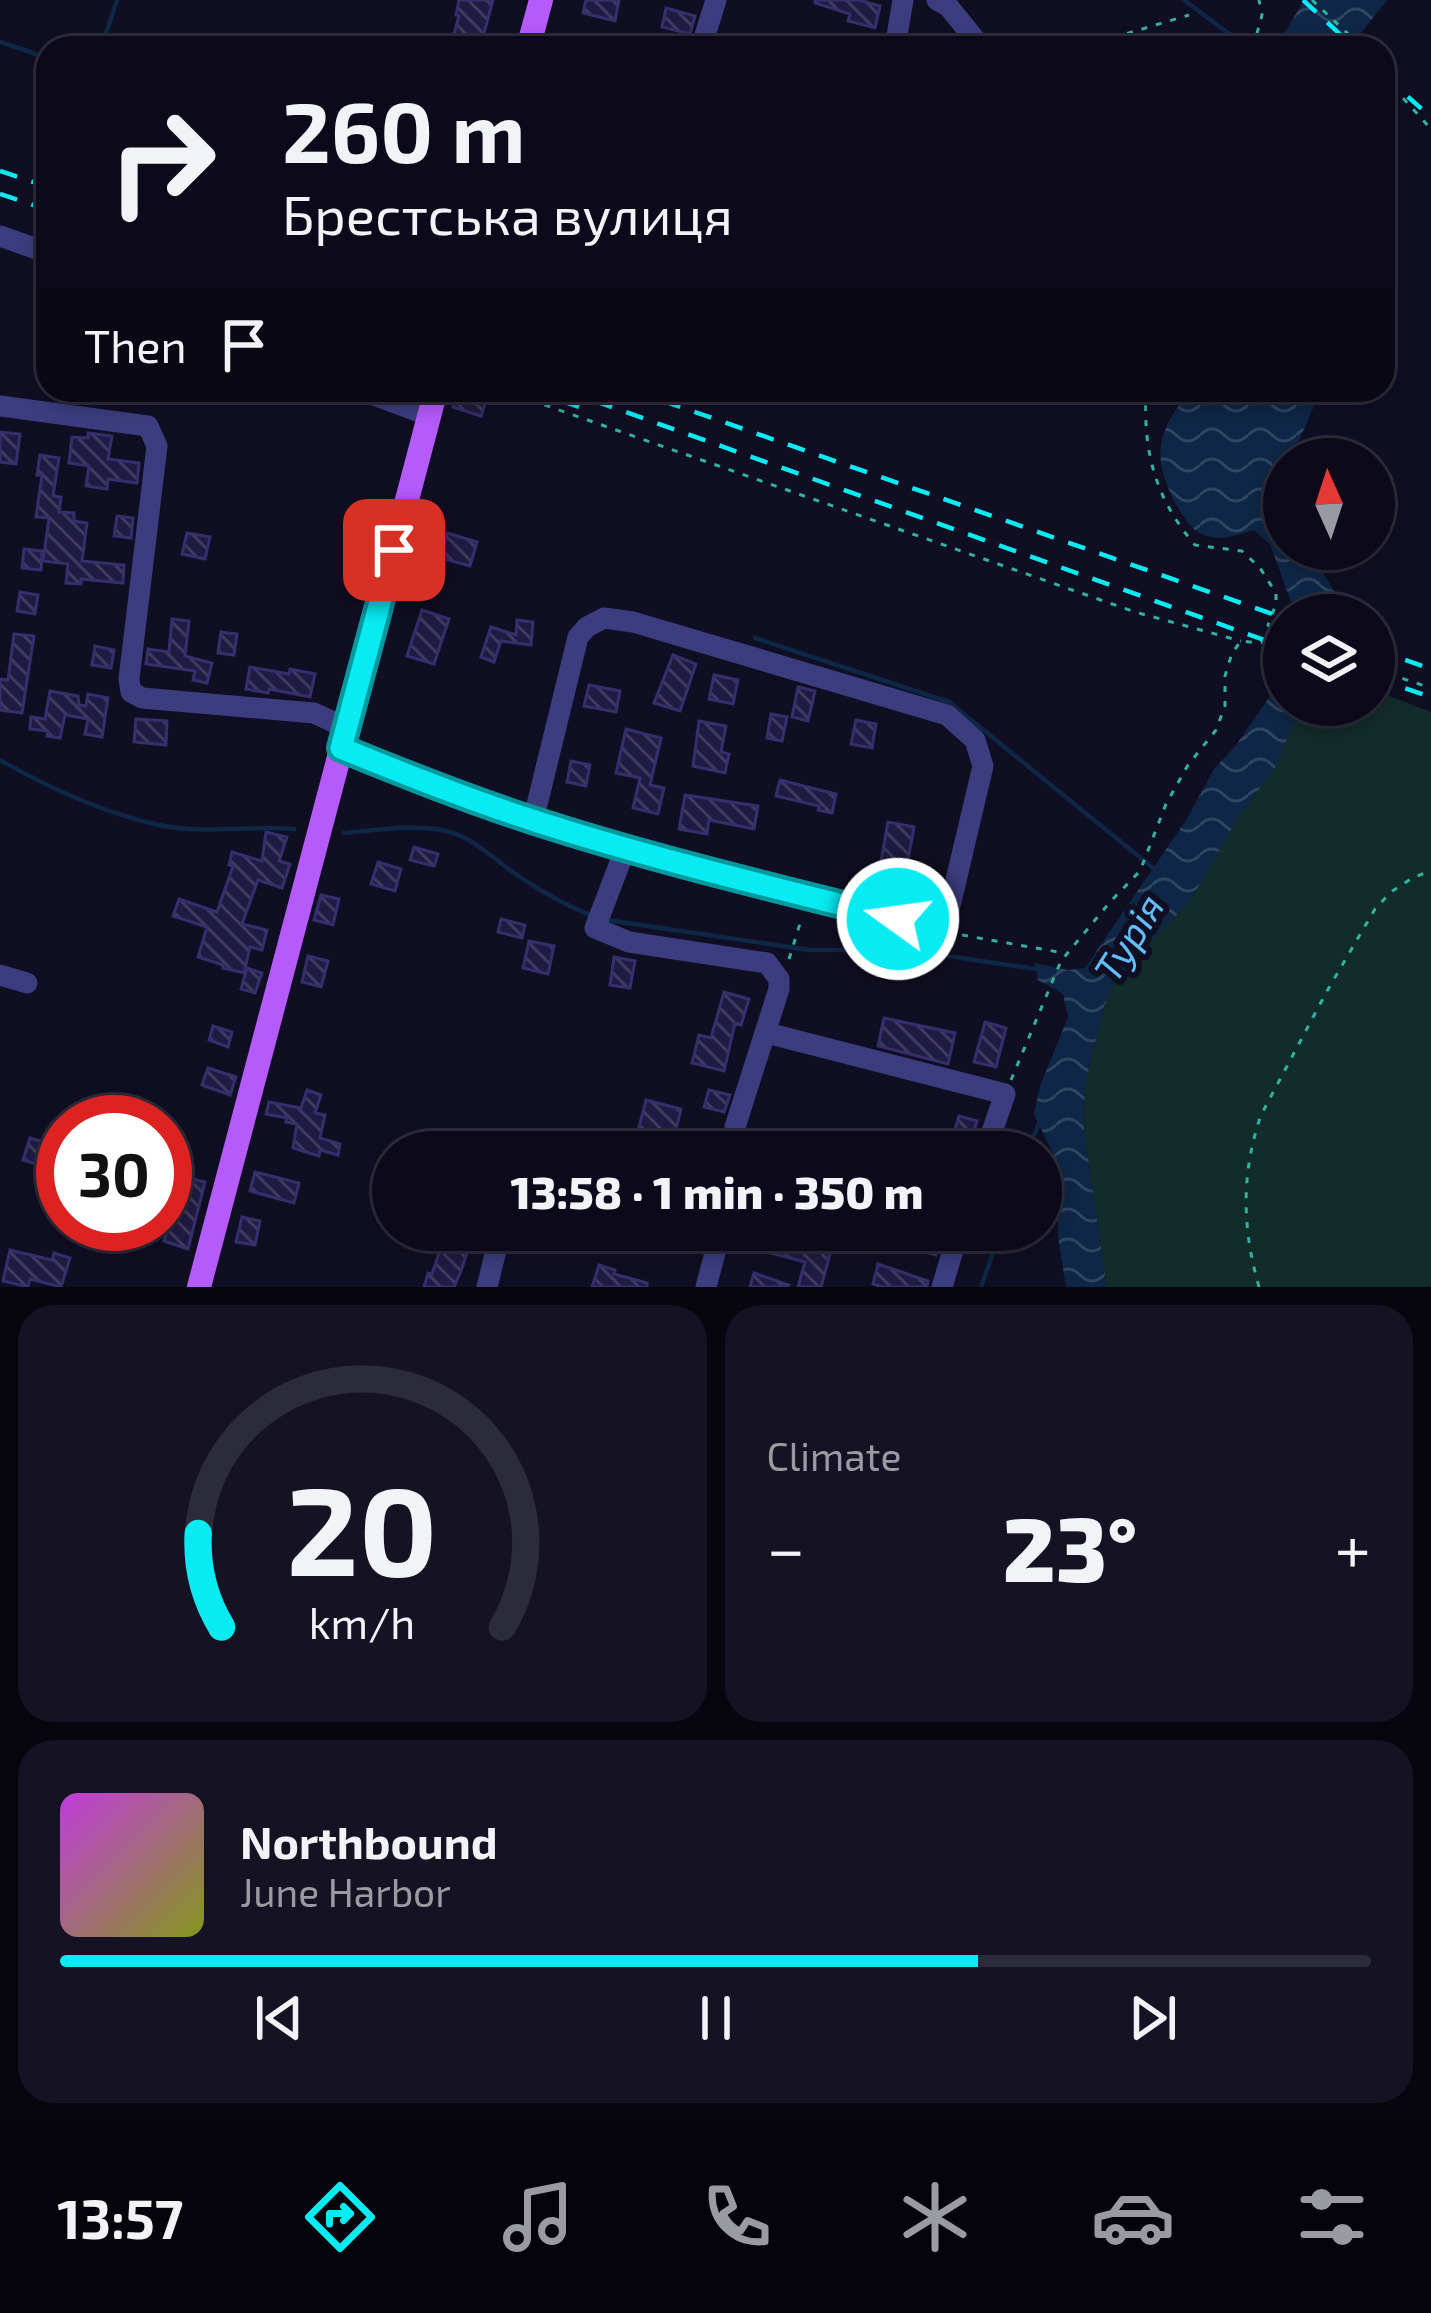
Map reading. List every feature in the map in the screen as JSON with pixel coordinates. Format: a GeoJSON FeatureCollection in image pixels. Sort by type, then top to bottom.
{"type":"FeatureCollection","features":[{"type":"Feature","properties":{"kind":"main road"},"geometry":{"type":"LineString","coordinates":[[532,36],[542,0]]}},
{"type":"Feature","properties":{"kind":"main road"},"geometry":{"type":"LineString","coordinates":[[199,1287],[433,402]]}},
{"type":"Feature","properties":{"kind":"street"},"geometry":{"type":"LineString","coordinates":[[705,36],[716,0]]}},
{"type":"Feature","properties":{"kind":"street"},"geometry":{"type":"LineString","coordinates":[[897,36],[903,0]]}},
{"type":"Feature","properties":{"kind":"street"},"geometry":{"type":"LineString","coordinates":[[937,0],[948,6],[972,36]]}},
{"type":"Feature","properties":{"kind":"street"},"geometry":{"type":"LineString","coordinates":[[0,236],[36,249]]}},
{"type":"Feature","properties":{"kind":"street"},"geometry":{"type":"LineString","coordinates":[[392,402],[430,416]]}},
{"type":"Feature","properties":{"kind":"street"},"geometry":{"type":"LineString","coordinates":[[0,406],[148,427],[153,435],[157,446],[129,679],[131,692],[142,698],[314,713],[344,738],[425,783],[533,820],[626,848],[944,931],[983,766],[976,740],[946,716],[604,617],[578,637],[533,820]]}},
{"type":"Feature","properties":{"kind":"street"},"geometry":{"type":"LineString","coordinates":[[626,848],[595,926],[603,934],[767,963],[779,979],[735,1131]]}},
{"type":"Feature","properties":{"kind":"street"},"geometry":{"type":"LineString","coordinates":[[0,974],[27,983]]}},
{"type":"Feature","properties":{"kind":"street"},"geometry":{"type":"LineString","coordinates":[[767,1033],[1005,1094],[992,1131]]}},
{"type":"Feature","properties":{"kind":"street"},"geometry":{"type":"LineString","coordinates":[[487,1287],[496,1251]]}},
{"type":"Feature","properties":{"kind":"street"},"geometry":{"type":"LineString","coordinates":[[706,1287],[715,1251]]}},
{"type":"Feature","properties":{"kind":"street"},"geometry":{"type":"LineString","coordinates":[[942,1287],[952,1251]]}},
{"type":"Feature","properties":{"kind":"path"},"geometry":{"type":"LineString","coordinates":[[1256,36],[1262,15],[1259,0]]}},
{"type":"Feature","properties":{"kind":"path"},"geometry":{"type":"LineString","coordinates":[[1312,0],[1350,36]]}},
{"type":"Feature","properties":{"kind":"path"},"geometry":{"type":"LineString","coordinates":[[1120,36],[1189,15]]}},
{"type":"Feature","properties":{"kind":"path"},"geometry":{"type":"LineString","coordinates":[[1395,89],[1431,129]]}},
{"type":"Feature","properties":{"kind":"path"},"geometry":{"type":"LineString","coordinates":[[536,402],[1135,612],[1241,641],[1263,642]]}},
{"type":"Feature","properties":{"kind":"path"},"geometry":{"type":"LineString","coordinates":[[1146,402],[1156,486],[1175,521],[1196,545],[1242,551],[1276,594]]}},
{"type":"Feature","properties":{"kind":"path"},"geometry":{"type":"LineString","coordinates":[[1005,1094],[1066,953],[1140,871],[1166,804],[1188,764],[1216,730],[1225,706],[1225,676],[1241,641]]}},
{"type":"Feature","properties":{"kind":"path"},"geometry":{"type":"LineString","coordinates":[[1395,676],[1431,688]]}},
{"type":"Feature","properties":{"kind":"path"},"geometry":{"type":"LineString","coordinates":[[1259,1287],[1246,1242],[1245,1187],[1261,1115],[1375,909],[1390,892],[1431,871]]}},
{"type":"Feature","properties":{"kind":"path"},"geometry":{"type":"LineString","coordinates":[[790,955],[807,896]]}},
{"type":"Feature","properties":{"kind":"path"},"geometry":{"type":"LineString","coordinates":[[944,931],[1066,953]]}},
{"type":"Feature","properties":{"kind":"green space"},"geometry":{"type":"Polygon","coordinates":[[[1395,698],[1431,712],[1431,1287],[1107,1287],[1084,1130],[1085,1084],[1105,1005],[1117,977],[1190,901],[1240,815],[1275,768],[1292,726],[1395,726],[1395,698]]]}},
{"type":"Feature","properties":{"kind":"water"},"geometry":{"type":"Polygon","coordinates":[[[1304,0],[1387,0],[1358,36],[1283,36],[1304,0]]]}},
{"type":"Feature","properties":{"kind":"water"},"geometry":{"type":"Polygon","coordinates":[[[1182,402],[1315,402],[1300,438],[1263,438],[1263,538],[1254,530],[1213,537],[1191,526],[1171,494],[1161,463],[1170,420],[1182,402]]]}},
{"type":"Feature","properties":{"kind":"water"},"geometry":{"type":"Polygon","coordinates":[[[1280,570],[1321,570],[1336,594],[1288,594],[1280,570]]]}},
{"type":"Feature","properties":{"kind":"water","name":"Турія"},"geometry":{"type":"Polygon","coordinates":[[[1263,706],[1263,726],[1292,726],[1275,768],[1240,815],[1190,901],[1117,977],[1105,1005],[1085,1084],[1084,1130],[1107,1287],[1066,1287],[1060,1251],[1062,1131],[1042,1131],[1034,1114],[1068,1017],[1063,994],[1038,980],[1035,963],[1068,970],[1085,968],[1188,817],[1214,769],[1263,706]]]}},
{"type":"Feature","properties":{"kind":"building"},"geometry":{"type":"Polygon","coordinates":[[[459,0],[493,0],[483,36],[453,36],[459,0]]]}},
{"type":"Feature","properties":{"kind":"building"},"geometry":{"type":"Polygon","coordinates":[[[586,0],[619,0],[615,21],[583,13],[586,0]]]}},
{"type":"Feature","properties":{"kind":"building"},"geometry":{"type":"Polygon","coordinates":[[[815,0],[859,0],[880,6],[875,28],[848,21],[850,14],[815,0]]]}},
{"type":"Feature","properties":{"kind":"building"},"geometry":{"type":"Polygon","coordinates":[[[666,8],[695,16],[690,34],[662,27],[666,8]]]}},
{"type":"Feature","properties":{"kind":"building"},"geometry":{"type":"Polygon","coordinates":[[[455,402],[486,402],[481,416],[453,407],[455,402]]]}},
{"type":"Feature","properties":{"kind":"building"},"geometry":{"type":"Polygon","coordinates":[[[0,432],[20,434],[16,464],[0,462],[0,432]]]}},
{"type":"Feature","properties":{"kind":"building"},"geometry":{"type":"Polygon","coordinates":[[[88,433],[112,436],[108,459],[139,463],[137,483],[108,479],[107,489],[86,486],[89,466],[69,463],[72,437],[88,438],[88,433]]]}},
{"type":"Feature","properties":{"kind":"building"},"geometry":{"type":"Polygon","coordinates":[[[40,455],[59,458],[53,496],[61,497],[59,512],[74,513],[74,521],[87,523],[82,561],[124,565],[123,583],[81,579],[81,584],[66,583],[68,564],[43,561],[49,518],[36,517],[40,455]]]}},
{"type":"Feature","properties":{"kind":"building"},"geometry":{"type":"Polygon","coordinates":[[[117,516],[133,518],[131,538],[114,536],[117,516]]]}},
{"type":"Feature","properties":{"kind":"building"},"geometry":{"type":"Polygon","coordinates":[[[187,533],[210,537],[205,559],[182,554],[187,533]]]}},
{"type":"Feature","properties":{"kind":"building"},"geometry":{"type":"Polygon","coordinates":[[[447,533],[477,542],[470,566],[440,558],[447,533]]]}},
{"type":"Feature","properties":{"kind":"building"},"geometry":{"type":"Polygon","coordinates":[[[420,543],[436,547],[430,575],[414,572],[420,543]]]}},
{"type":"Feature","properties":{"kind":"building"},"geometry":{"type":"Polygon","coordinates":[[[24,549],[42,551],[41,570],[22,568],[24,549]]]}},
{"type":"Feature","properties":{"kind":"building"},"geometry":{"type":"Polygon","coordinates":[[[20,592],[38,595],[35,614],[17,611],[20,592]]]}},
{"type":"Feature","properties":{"kind":"building"},"geometry":{"type":"Polygon","coordinates":[[[422,610],[449,619],[434,664],[407,656],[422,610]]]}},
{"type":"Feature","properties":{"kind":"building"},"geometry":{"type":"Polygon","coordinates":[[[172,619],[189,621],[185,656],[212,663],[207,683],[193,680],[195,671],[146,664],[148,649],[169,652],[172,619]]]}},
{"type":"Feature","properties":{"kind":"building"},"geometry":{"type":"Polygon","coordinates":[[[517,620],[533,622],[531,645],[501,641],[494,662],[481,657],[491,627],[516,635],[517,620]]]}},
{"type":"Feature","properties":{"kind":"building"},"geometry":{"type":"Polygon","coordinates":[[[221,632],[237,634],[234,655],[218,653],[221,632]]]}},
{"type":"Feature","properties":{"kind":"building"},"geometry":{"type":"Polygon","coordinates":[[[14,634],[34,636],[22,713],[0,710],[0,679],[8,680],[14,634]]]}},
{"type":"Feature","properties":{"kind":"building"},"geometry":{"type":"Polygon","coordinates":[[[95,646],[114,650],[111,668],[92,665],[95,646]]]}},
{"type":"Feature","properties":{"kind":"building"},"geometry":{"type":"Polygon","coordinates":[[[673,655],[696,664],[680,711],[654,703],[673,655]]]}},
{"type":"Feature","properties":{"kind":"building"},"geometry":{"type":"Polygon","coordinates":[[[250,667],[315,674],[310,697],[246,689],[250,667]]]}},
{"type":"Feature","properties":{"kind":"building"},"geometry":{"type":"Polygon","coordinates":[[[714,675],[738,680],[733,704],[709,699],[714,675]]]}},
{"type":"Feature","properties":{"kind":"building"},"geometry":{"type":"Polygon","coordinates":[[[589,685],[620,691],[616,712],[584,706],[589,685]]]}},
{"type":"Feature","properties":{"kind":"building"},"geometry":{"type":"Polygon","coordinates":[[[798,687],[815,691],[808,721],[792,717],[798,687]]]}},
{"type":"Feature","properties":{"kind":"building"},"geometry":{"type":"Polygon","coordinates":[[[50,691],[78,696],[79,705],[86,706],[88,694],[108,698],[102,737],[85,734],[88,719],[65,715],[60,738],[30,729],[31,717],[45,719],[50,691]]]}},
{"type":"Feature","properties":{"kind":"building"},"geometry":{"type":"Polygon","coordinates":[[[771,714],[787,717],[782,741],[767,738],[771,714]]]}},
{"type":"Feature","properties":{"kind":"building"},"geometry":{"type":"Polygon","coordinates":[[[136,719],[167,721],[166,745],[134,742],[136,719]]]}},
{"type":"Feature","properties":{"kind":"building"},"geometry":{"type":"Polygon","coordinates":[[[856,720],[876,724],[872,748],[851,744],[856,720]]]}},
{"type":"Feature","properties":{"kind":"building"},"geometry":{"type":"Polygon","coordinates":[[[699,721],[726,726],[721,752],[729,754],[725,773],[693,766],[699,721]]]}},
{"type":"Feature","properties":{"kind":"building"},"geometry":{"type":"Polygon","coordinates":[[[626,729],[661,738],[650,785],[664,788],[658,814],[633,808],[640,778],[616,773],[626,729]]]}},
{"type":"Feature","properties":{"kind":"building"},"geometry":{"type":"Polygon","coordinates":[[[571,761],[590,765],[586,786],[567,782],[571,761]]]}},
{"type":"Feature","properties":{"kind":"building"},"geometry":{"type":"Polygon","coordinates":[[[780,780],[836,794],[832,813],[776,796],[780,780]]]}},
{"type":"Feature","properties":{"kind":"building"},"geometry":{"type":"Polygon","coordinates":[[[685,795],[758,806],[754,829],[709,820],[707,834],[679,829],[685,795]]]}},
{"type":"Feature","properties":{"kind":"building"},"geometry":{"type":"Polygon","coordinates":[[[888,822],[914,827],[907,866],[881,861],[888,822]]]}},
{"type":"Feature","properties":{"kind":"building"},"geometry":{"type":"Polygon","coordinates":[[[266,832],[287,837],[279,861],[290,864],[282,888],[258,880],[242,924],[267,930],[262,950],[250,947],[244,973],[198,957],[207,927],[173,916],[179,899],[217,912],[233,866],[229,865],[232,852],[262,861],[266,832]]]}},
{"type":"Feature","properties":{"kind":"building"},"geometry":{"type":"Polygon","coordinates":[[[414,847],[438,854],[434,866],[410,860],[414,847]]]}},
{"type":"Feature","properties":{"kind":"building"},"geometry":{"type":"Polygon","coordinates":[[[378,862],[401,869],[395,891],[371,884],[378,862]]]}},
{"type":"Feature","properties":{"kind":"building"},"geometry":{"type":"Polygon","coordinates":[[[321,895],[339,899],[333,925],[314,920],[321,895]]]}},
{"type":"Feature","properties":{"kind":"building"},"geometry":{"type":"Polygon","coordinates":[[[501,919],[525,925],[522,938],[498,932],[501,919]]]}},
{"type":"Feature","properties":{"kind":"building"},"geometry":{"type":"Polygon","coordinates":[[[529,941],[554,946],[548,974],[523,968],[529,941]]]}},
{"type":"Feature","properties":{"kind":"building"},"geometry":{"type":"Polygon","coordinates":[[[308,956],[328,961],[321,987],[302,982],[308,956]]]}},
{"type":"Feature","properties":{"kind":"building"},"geometry":{"type":"Polygon","coordinates":[[[614,957],[635,961],[630,988],[610,985],[614,957]]]}},
{"type":"Feature","properties":{"kind":"building"},"geometry":{"type":"Polygon","coordinates":[[[247,968],[262,973],[255,993],[241,989],[247,968]]]}},
{"type":"Feature","properties":{"kind":"building"},"geometry":{"type":"Polygon","coordinates":[[[724,992],[749,999],[741,1025],[735,1023],[724,1071],[692,1063],[699,1035],[711,1038],[724,992]]]}},
{"type":"Feature","properties":{"kind":"building"},"geometry":{"type":"Polygon","coordinates":[[[884,1018],[955,1033],[948,1064],[878,1046],[884,1018]]]}},
{"type":"Feature","properties":{"kind":"building"},"geometry":{"type":"Polygon","coordinates":[[[985,1022],[1006,1028],[996,1067],[974,1062],[985,1022]]]}},
{"type":"Feature","properties":{"kind":"building"},"geometry":{"type":"Polygon","coordinates":[[[213,1026],[232,1032],[228,1047],[209,1040],[213,1026]]]}},
{"type":"Feature","properties":{"kind":"building"},"geometry":{"type":"Polygon","coordinates":[[[208,1068],[236,1077],[230,1095],[202,1085],[208,1068]]]}},
{"type":"Feature","properties":{"kind":"building"},"geometry":{"type":"Polygon","coordinates":[[[307,1090],[321,1095],[315,1113],[325,1115],[320,1138],[340,1144],[338,1155],[320,1150],[319,1156],[293,1148],[297,1124],[266,1114],[269,1102],[301,1108],[307,1090]]]}},
{"type":"Feature","properties":{"kind":"building"},"geometry":{"type":"Polygon","coordinates":[[[709,1090],[730,1095],[724,1112],[704,1107],[709,1090]]]}},
{"type":"Feature","properties":{"kind":"building"},"geometry":{"type":"Polygon","coordinates":[[[646,1100],[681,1109],[676,1131],[638,1131],[646,1100]]]}},
{"type":"Feature","properties":{"kind":"building"},"geometry":{"type":"Polygon","coordinates":[[[959,1116],[977,1121],[974,1131],[954,1131],[959,1116]]]}},
{"type":"Feature","properties":{"kind":"building"},"geometry":{"type":"Polygon","coordinates":[[[30,1138],[36,1140],[36,1164],[23,1160],[30,1138]]]}},
{"type":"Feature","properties":{"kind":"building"},"geometry":{"type":"Polygon","coordinates":[[[255,1172],[299,1183],[294,1203],[250,1191],[255,1172]]]}},
{"type":"Feature","properties":{"kind":"building"},"geometry":{"type":"Polygon","coordinates":[[[192,1179],[205,1182],[192,1233],[192,1179]]]}},
{"type":"Feature","properties":{"kind":"building"},"geometry":{"type":"Polygon","coordinates":[[[242,1217],[260,1221],[255,1245],[236,1242],[242,1217]]]}},
{"type":"Feature","properties":{"kind":"building"},"geometry":{"type":"Polygon","coordinates":[[[10,1250],[52,1260],[54,1253],[70,1258],[61,1287],[30,1279],[28,1287],[3,1281],[10,1250]]]}},
{"type":"Feature","properties":{"kind":"building"},"geometry":{"type":"Polygon","coordinates":[[[440,1251],[468,1251],[454,1287],[424,1287],[428,1273],[432,1274],[440,1251]]]}},
{"type":"Feature","properties":{"kind":"building"},"geometry":{"type":"Polygon","coordinates":[[[763,1251],[831,1251],[821,1287],[798,1287],[805,1262],[763,1251]]]}},
{"type":"Feature","properties":{"kind":"building"},"geometry":{"type":"Polygon","coordinates":[[[878,1264],[928,1281],[927,1287],[873,1284],[878,1264]]]}},
{"type":"Feature","properties":{"kind":"building"},"geometry":{"type":"Polygon","coordinates":[[[599,1265],[647,1283],[647,1287],[592,1287],[599,1265]]]}},
{"type":"Feature","properties":{"kind":"building"},"geometry":{"type":"Polygon","coordinates":[[[754,1273],[789,1285],[750,1287],[754,1273]]]}},
{"type":"Feature","properties":{"kind":"waterway"},"geometry":{"type":"LineString","coordinates":[[105,36],[117,0]]}},
{"type":"Feature","properties":{"kind":"waterway"},"geometry":{"type":"LineString","coordinates":[[1184,0],[1232,36]]}},
{"type":"Feature","properties":{"kind":"waterway"},"geometry":{"type":"LineString","coordinates":[[0,42],[36,54]]}},
{"type":"Feature","properties":{"kind":"waterway"},"geometry":{"type":"LineString","coordinates":[[755,638],[949,702],[1158,872]]}},
{"type":"Feature","properties":{"kind":"waterway"},"geometry":{"type":"LineString","coordinates":[[0,760],[79,799],[164,826],[294,829]]}},
{"type":"Feature","properties":{"kind":"waterway"},"geometry":{"type":"LineString","coordinates":[[344,833],[408,828],[454,833],[545,892],[591,915]]}},
{"type":"Feature","properties":{"kind":"waterway"},"geometry":{"type":"LineString","coordinates":[[607,920],[809,950],[908,950],[1042,970]]}},
{"type":"Feature","properties":{"kind":"waterway"},"geometry":{"type":"LineString","coordinates":[[1036,1131],[1041,1119]]}},
{"type":"Feature","properties":{"kind":"waterway"},"geometry":{"type":"LineString","coordinates":[[981,1287],[994,1251]]}},
{"type":"Feature","properties":{"kind":"railway"},"geometry":{"type":"LineString","coordinates":[[1303,0],[1342,36]]}},
{"type":"Feature","properties":{"kind":"railway"},"geometry":{"type":"LineString","coordinates":[[1395,86],[1431,117]]}},
{"type":"Feature","properties":{"kind":"railway"},"geometry":{"type":"LineString","coordinates":[[0,171],[36,183]]}},
{"type":"Feature","properties":{"kind":"railway"},"geometry":{"type":"LineString","coordinates":[[0,194],[36,206]]}},
{"type":"Feature","properties":{"kind":"railway"},"geometry":{"type":"LineString","coordinates":[[565,402],[579,407]]}},
{"type":"Feature","properties":{"kind":"railway"},"geometry":{"type":"LineString","coordinates":[[598,402],[1263,640]]}},
{"type":"Feature","properties":{"kind":"railway"},"geometry":{"type":"LineString","coordinates":[[666,402],[1263,611]]}},
{"type":"Feature","properties":{"kind":"railway"},"geometry":{"type":"LineString","coordinates":[[1395,656],[1431,669]]}},
{"type":"Feature","properties":{"kind":"railway"},"geometry":{"type":"LineString","coordinates":[[1395,685],[1431,697]]}},
{"type":"Feature","properties":{"kind":"route"},"geometry":{"type":"LineString","coordinates":[[394,550],[341,748],[533,820],[898,919]]}}]}
